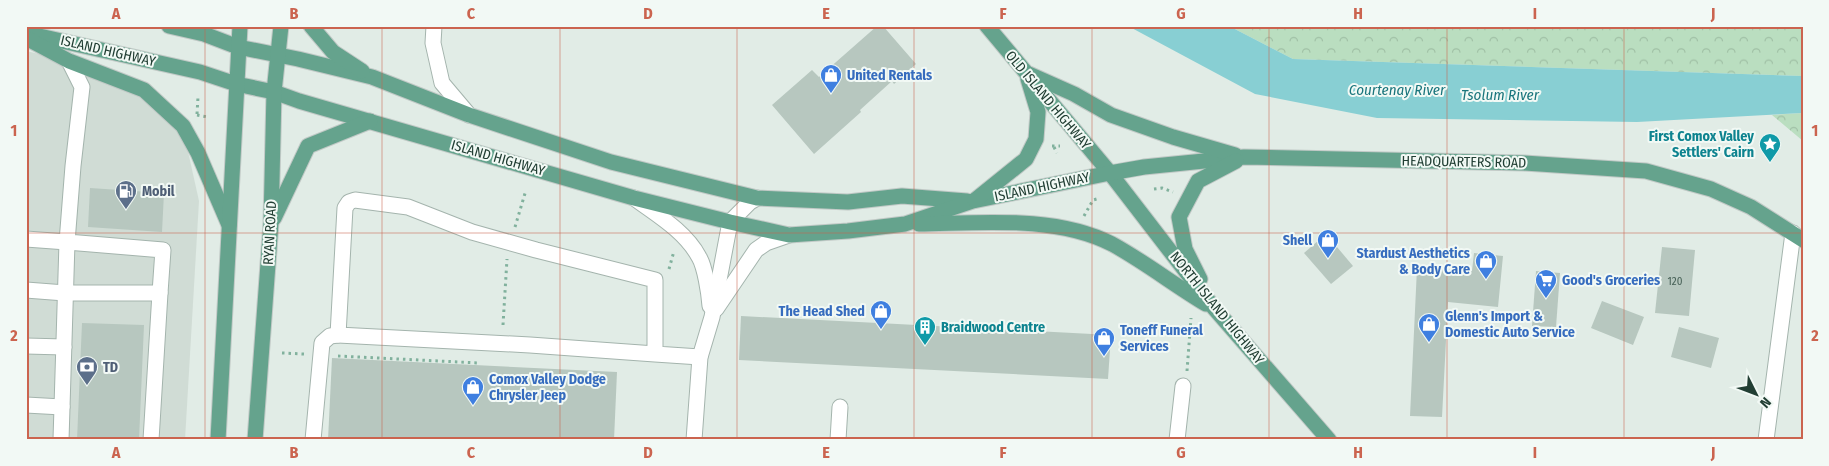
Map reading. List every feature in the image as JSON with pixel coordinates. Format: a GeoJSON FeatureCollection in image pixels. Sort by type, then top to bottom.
{"type":"FeatureCollection","features":[{"type":"Feature","properties":{"kind":"main road","name":"ISLAND HIGHWAY"},"geometry":{"type":"LineString","coordinates":[[169,26],[204,34],[238,47],[372,77],[469,115],[611,162],[757,198],[848,202],[902,196],[973,201]]}},
{"type":"Feature","properties":{"kind":"main road"},"geometry":{"type":"LineString","coordinates":[[218,440],[240,26]]}},
{"type":"Feature","properties":{"kind":"main road","name":"RYAN ROAD"},"geometry":{"type":"LineString","coordinates":[[255,440],[271,223],[274,92],[281,26]]}},
{"type":"Feature","properties":{"kind":"main road"},"geometry":{"type":"LineString","coordinates":[[310,26],[333,52],[372,77]]}},
{"type":"Feature","properties":{"kind":"main road","name":"OLD ISLAND HIGHWAY"},"geometry":{"type":"LineString","coordinates":[[987,26],[1110,173]]}},
{"type":"Feature","properties":{"kind":"main road","name":"ISLAND HIGHWAY"},"geometry":{"type":"LineString","coordinates":[[26,33],[200,72],[634,198],[789,235],[848,231],[905,224],[973,201],[1110,173]]}},
{"type":"Feature","properties":{"kind":"main road"},"geometry":{"type":"LineString","coordinates":[[26,38],[69,61],[144,90],[183,126],[198,152],[230,227]]}},
{"type":"Feature","properties":{"kind":"main road"},"geometry":{"type":"LineString","coordinates":[[1026,72],[1074,94],[1111,115],[1173,137],[1244,157]]}},
{"type":"Feature","properties":{"kind":"main road"},"geometry":{"type":"LineString","coordinates":[[973,201],[1026,159],[1036,139],[1038,112],[1026,72]]}},
{"type":"Feature","properties":{"kind":"main road"},"geometry":{"type":"LineString","coordinates":[[271,223],[308,146],[370,121]]}},
{"type":"Feature","properties":{"kind":"main road"},"geometry":{"type":"LineString","coordinates":[[1214,308],[1185,249],[1179,217],[1198,182],[1244,157]]}},
{"type":"Feature","properties":{"kind":"main road","name":"HEADQUARTERS ROAD"},"geometry":{"type":"LineString","coordinates":[[1110,173],[1144,167],[1244,157],[1524,163],[1646,171],[1711,189],[1751,207],[1798,237]]}},
{"type":"Feature","properties":{"kind":"main road","name":"NORTH ISLAND HIGHWAY"},"geometry":{"type":"LineString","coordinates":[[1110,173],[1214,308],[1329,440]]}},
{"type":"Feature","properties":{"kind":"main road"},"geometry":{"type":"LineString","coordinates":[[905,224],[1023,222],[1081,232],[1117,248],[1138,260],[1214,308]]}},
{"type":"Feature","properties":{"kind":"street"},"geometry":{"type":"LineString","coordinates":[[434,26],[433,43],[442,83],[469,115]]}},
{"type":"Feature","properties":{"kind":"street"},"geometry":{"type":"LineString","coordinates":[[61,440],[67,242],[82,87],[69,61]]}},
{"type":"Feature","properties":{"kind":"street"},"geometry":{"type":"LineString","coordinates":[[634,198],[679,232],[690,243],[700,258],[708,289],[712,317]]}},
{"type":"Feature","properties":{"kind":"street"},"geometry":{"type":"LineString","coordinates":[[694,440],[700,357],[712,317],[730,222],[750,202],[757,198]]}},
{"type":"Feature","properties":{"kind":"street"},"geometry":{"type":"LineString","coordinates":[[338,335],[345,208],[350,202],[362,200],[408,207],[472,232],[655,280],[655,354]]}},
{"type":"Feature","properties":{"kind":"street"},"geometry":{"type":"LineString","coordinates":[[712,317],[756,250],[766,243],[789,235]]}},
{"type":"Feature","properties":{"kind":"street"},"geometry":{"type":"LineString","coordinates":[[1766,440],[1798,237]]}},
{"type":"Feature","properties":{"kind":"street"},"geometry":{"type":"LineString","coordinates":[[26,239],[163,250],[151,440]]}},
{"type":"Feature","properties":{"kind":"street"},"geometry":{"type":"LineString","coordinates":[[26,290],[65,293],[160,293]]}},
{"type":"Feature","properties":{"kind":"street"},"geometry":{"type":"LineString","coordinates":[[313,440],[320,355],[322,343],[330,336],[530,345],[700,357]]}},
{"type":"Feature","properties":{"kind":"street"},"geometry":{"type":"LineString","coordinates":[[26,346],[64,347]]}},
{"type":"Feature","properties":{"kind":"street"},"geometry":{"type":"LineString","coordinates":[[1177,440],[1183,386]]}},
{"type":"Feature","properties":{"kind":"street"},"geometry":{"type":"LineString","coordinates":[[26,404],[62,407]]}},
{"type":"Feature","properties":{"kind":"street"},"geometry":{"type":"LineString","coordinates":[[838,440],[840,407]]}},
{"type":"Feature","properties":{"kind":"path"},"geometry":{"type":"LineString","coordinates":[[196,115],[198,97]]}},
{"type":"Feature","properties":{"kind":"path"},"geometry":{"type":"LineString","coordinates":[[192,118],[196,115],[208,117]]}},
{"type":"Feature","properties":{"kind":"path"},"geometry":{"type":"LineString","coordinates":[[1057,153],[1054,148],[1060,146]]}},
{"type":"Feature","properties":{"kind":"path"},"geometry":{"type":"LineString","coordinates":[[1154,189],[1162,188],[1176,193]]}},
{"type":"Feature","properties":{"kind":"path"},"geometry":{"type":"LineString","coordinates":[[514,232],[526,190]]}},
{"type":"Feature","properties":{"kind":"path"},"geometry":{"type":"LineString","coordinates":[[1089,195],[1093,200]]}},
{"type":"Feature","properties":{"kind":"path"},"geometry":{"type":"LineString","coordinates":[[1080,224],[1093,200],[1100,198]]}},
{"type":"Feature","properties":{"kind":"path"},"geometry":{"type":"LineString","coordinates":[[668,272],[672,255],[677,247]]}},
{"type":"Feature","properties":{"kind":"path"},"geometry":{"type":"LineString","coordinates":[[503,333],[508,254]]}},
{"type":"Feature","properties":{"kind":"path"},"geometry":{"type":"LineString","coordinates":[[1187,371],[1191,318]]}},
{"type":"Feature","properties":{"kind":"path"},"geometry":{"type":"LineString","coordinates":[[320,355],[481,363]]}},
{"type":"Feature","properties":{"kind":"shaded area"},"geometry":{"type":"Polygon","coordinates":[[[26,51],[69,61],[169,107],[187,147],[199,201],[185,440],[26,440],[26,51]]]}},
{"type":"Feature","properties":{"kind":"green space"},"geometry":{"type":"Polygon","coordinates":[[[1229,26],[1803,26],[1803,76],[1293,59],[1229,26]]]}},
{"type":"Feature","properties":{"kind":"green space"},"geometry":{"type":"Polygon","coordinates":[[[1803,113],[1803,141],[1772,115],[1803,113]]]}},
{"type":"Feature","properties":{"kind":"water","name":"Courtenay River"},"geometry":{"type":"Polygon","coordinates":[[[1128,26],[1229,26],[1293,59],[1803,76],[1803,113],[1637,122],[1377,118],[1255,94],[1128,26]]]}},
{"type":"Feature","properties":{"kind":"building","name":"United Rentals"},"geometry":{"type":"Polygon","coordinates":[[[877,26],[883,26],[916,64],[894,84],[892,81],[814,154],[772,105],[812,70],[819,77],[877,26]]]}},
{"type":"Feature","properties":{"kind":"building","name":"Mobil"},"geometry":{"type":"Polygon","coordinates":[[[90,188],[164,193],[162,232],[88,227],[90,188]]]}},
{"type":"Feature","properties":{"kind":"building","name":"Shell"},"geometry":{"type":"Polygon","coordinates":[[[1326,234],[1353,266],[1331,284],[1304,253],[1326,234]]]}},
{"type":"Feature","properties":{"kind":"building"},"geometry":{"type":"Polygon","coordinates":[[[1662,247],[1695,250],[1689,316],[1655,313],[1662,247]]]}},
{"type":"Feature","properties":{"kind":"building","name":"Glenn's Import & Domestic Auto Service"},"geometry":{"type":"Polygon","coordinates":[[[1474,253],[1503,256],[1498,307],[1448,302],[1442,417],[1410,416],[1417,268],[1472,271],[1474,253]]]}},
{"type":"Feature","properties":{"kind":"building","name":"Good's Groceries"},"geometry":{"type":"Polygon","coordinates":[[[1536,271],[1560,273],[1556,327],[1532,326],[1536,271]]]}},
{"type":"Feature","properties":{"kind":"building"},"geometry":{"type":"Polygon","coordinates":[[[1602,301],[1644,317],[1633,345],[1591,328],[1602,301]]]}},
{"type":"Feature","properties":{"kind":"building","name":"Braidwood Centre"},"geometry":{"type":"Polygon","coordinates":[[[741,316],[1111,335],[1108,379],[739,360],[741,316]]]}},
{"type":"Feature","properties":{"kind":"building"},"geometry":{"type":"Polygon","coordinates":[[[82,323],[144,325],[139,440],[77,440],[82,323]]]}},
{"type":"Feature","properties":{"kind":"building"},"geometry":{"type":"Polygon","coordinates":[[[1679,327],[1719,338],[1711,368],[1671,357],[1679,327]]]}},
{"type":"Feature","properties":{"kind":"building","name":"Comox Valley Dodge Chrysler Jeep"},"geometry":{"type":"Polygon","coordinates":[[[332,358],[617,372],[614,440],[328,440],[332,358]]]}},
{"type":"Feature","properties":{"kind":"place","name":"United Rentals"},"geometry":{"type":"Point","coordinates":[831,94]}},
{"type":"Feature","properties":{"kind":"place","name":"First Comox Valley Settlers' Cairn"},"geometry":{"type":"Point","coordinates":[1770,163]}},
{"type":"Feature","properties":{"kind":"place","name":"Mobil"},"geometry":{"type":"Point","coordinates":[126,210]}},
{"type":"Feature","properties":{"kind":"place","name":"Shell"},"geometry":{"type":"Point","coordinates":[1328,259]}},
{"type":"Feature","properties":{"kind":"place","name":"Stardust Aesthetics & Body Care"},"geometry":{"type":"Point","coordinates":[1486,280]}},
{"type":"Feature","properties":{"kind":"place","name":"Good's Groceries"},"geometry":{"type":"Point","coordinates":[1546,299]}},
{"type":"Feature","properties":{"kind":"place","name":"The Head Shed"},"geometry":{"type":"Point","coordinates":[881,330]}},
{"type":"Feature","properties":{"kind":"place","name":"Glenn's Import & Domestic Auto Service"},"geometry":{"type":"Point","coordinates":[1429,343]}},
{"type":"Feature","properties":{"kind":"place","name":"Braidwood Centre"},"geometry":{"type":"Point","coordinates":[925,346]}},
{"type":"Feature","properties":{"kind":"place","name":"Toneff Funeral Services"},"geometry":{"type":"Point","coordinates":[1104,357]}},
{"type":"Feature","properties":{"kind":"place","name":"TD"},"geometry":{"type":"Point","coordinates":[87,386]}},
{"type":"Feature","properties":{"kind":"place","name":"Comox Valley Dodge Chrysler Jeep"},"geometry":{"type":"Point","coordinates":[473,406]}},
{"type":"Feature","properties":{"kind":"water label","name":"Tsolum River"},"geometry":{"type":"Point","coordinates":[1500,95]}}]}
